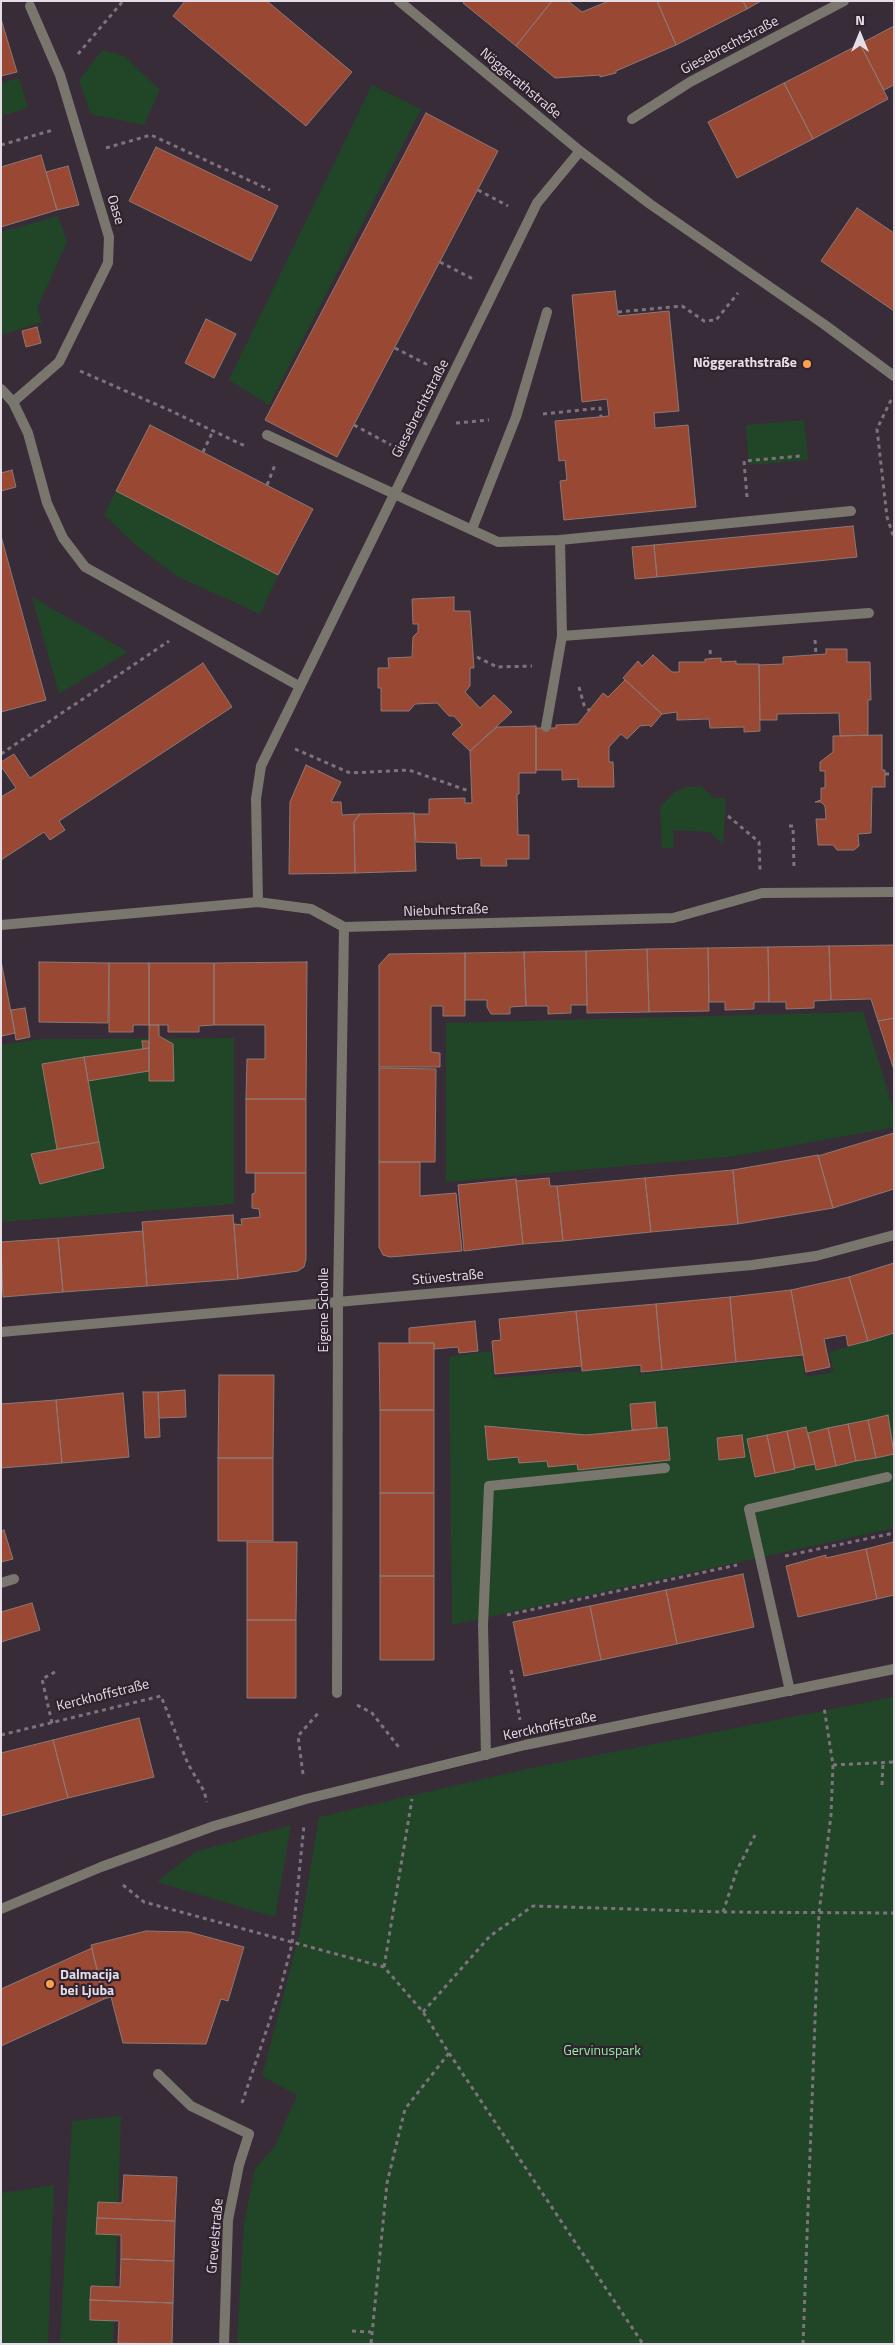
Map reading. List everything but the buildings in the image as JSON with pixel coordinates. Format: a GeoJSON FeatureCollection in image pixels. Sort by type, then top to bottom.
{"type":"FeatureCollection","features":[{"type":"Feature","properties":{"kind":"street","name":"Nöggerathstraße"},"geometry":{"type":"LineString","coordinates":[[399,1],[580,152],[650,204],[894,376]]}},
{"type":"Feature","properties":{"kind":"street","name":"Giesebrechtstraße"},"geometry":{"type":"LineString","coordinates":[[632,119],[690,82],[844,1]]}},
{"type":"Feature","properties":{"kind":"street","name":"Oase"},"geometry":{"type":"LineString","coordinates":[[13,402],[59,362],[108,263],[109,237],[75,124],[60,76],[30,6]]}},
{"type":"Feature","properties":{"kind":"street","name":"Giesebrechtstraße"},"geometry":{"type":"LineString","coordinates":[[258,902],[256,799],[261,766],[537,203],[580,152]]}},
{"type":"Feature","properties":{"kind":"street"},"geometry":{"type":"LineString","coordinates":[[472,529],[516,417],[547,312]]}},
{"type":"Feature","properties":{"kind":"street"},"geometry":{"type":"LineString","coordinates":[[1,389],[13,402],[28,433],[47,503],[63,538],[85,567],[299,686]]}},
{"type":"Feature","properties":{"kind":"street"},"geometry":{"type":"LineString","coordinates":[[267,436],[498,542],[560,540],[851,512]]}},
{"type":"Feature","properties":{"kind":"street"},"geometry":{"type":"LineString","coordinates":[[546,727],[562,636],[560,540]]}},
{"type":"Feature","properties":{"kind":"street"},"geometry":{"type":"LineString","coordinates":[[562,636],[869,613]]}},
{"type":"Feature","properties":{"kind":"street","name":"Niebuhrstraße"},"geometry":{"type":"LineString","coordinates":[[344,927],[674,918],[762,893],[894,892]]}},
{"type":"Feature","properties":{"kind":"street"},"geometry":{"type":"LineString","coordinates":[[1,925],[258,902],[311,909],[344,927]]}},
{"type":"Feature","properties":{"kind":"street","name":"Eigene Scholle"},"geometry":{"type":"LineString","coordinates":[[338,1693],[338,1302],[344,927]]}},
{"type":"Feature","properties":{"kind":"street","name":"Stüvestraße"},"geometry":{"type":"LineString","coordinates":[[1,1332],[752,1265],[816,1256],[894,1236]]}},
{"type":"Feature","properties":{"kind":"street"},"geometry":{"type":"LineString","coordinates":[[486,1755],[483,1625],[489,1486],[665,1468]]}},
{"type":"Feature","properties":{"kind":"street"},"geometry":{"type":"LineString","coordinates":[[790,1691],[749,1509],[886,1477]]}},
{"type":"Feature","properties":{"kind":"street"},"geometry":{"type":"LineString","coordinates":[[1,1582],[14,1579]]}},
{"type":"Feature","properties":{"kind":"street","name":"Kerckhoffstraße"},"geometry":{"type":"LineString","coordinates":[[1,1909],[101,1868],[214,1826],[306,1799],[525,1745],[894,1669]]}},
{"type":"Feature","properties":{"kind":"street"},"geometry":{"type":"LineString","coordinates":[[158,2074],[191,2106],[233,2127]]}},
{"type":"Feature","properties":{"kind":"street","name":"Grevelstraße"},"geometry":{"type":"LineString","coordinates":[[224,2344],[228,2220],[239,2165],[249,2134],[233,2127]]}},
{"type":"Feature","properties":{"kind":"path"},"geometry":{"type":"LineString","coordinates":[[60,76],[123,1]]}},
{"type":"Feature","properties":{"kind":"path"},"geometry":{"type":"LineString","coordinates":[[1,145],[75,124]]}},
{"type":"Feature","properties":{"kind":"path"},"geometry":{"type":"LineString","coordinates":[[84,154],[151,135],[270,190]]}},
{"type":"Feature","properties":{"kind":"path"},"geometry":{"type":"LineString","coordinates":[[478,190],[531,217]]}},
{"type":"Feature","properties":{"kind":"path"},"geometry":{"type":"LineString","coordinates":[[440,262],[494,291]]}},
{"type":"Feature","properties":{"kind":"path"},"geometry":{"type":"LineString","coordinates":[[618,312],[682,306],[704,321],[716,320],[752,275]]}},
{"type":"Feature","properties":{"kind":"path"},"geometry":{"type":"LineString","coordinates":[[395,348],[452,378]]}},
{"type":"Feature","properties":{"kind":"path"},"geometry":{"type":"LineString","coordinates":[[59,362],[169,410],[188,421]]}},
{"type":"Feature","properties":{"kind":"path"},"geometry":{"type":"LineString","coordinates":[[894,395],[877,429],[887,517],[894,538]]}},
{"type":"Feature","properties":{"kind":"path"},"geometry":{"type":"LineString","coordinates":[[584,410],[600,408],[601,417]]}},
{"type":"Feature","properties":{"kind":"path"},"geometry":{"type":"LineString","coordinates":[[354,425],[412,457]]}},
{"type":"Feature","properties":{"kind":"path"},"geometry":{"type":"LineString","coordinates":[[203,452],[212,431]]}},
{"type":"Feature","properties":{"kind":"path"},"geometry":{"type":"LineString","coordinates":[[749,521],[744,461],[801,456]]}},
{"type":"Feature","properties":{"kind":"path"},"geometry":{"type":"LineString","coordinates":[[267,485],[277,461]]}},
{"type":"Feature","properties":{"kind":"path"},"geometry":{"type":"LineString","coordinates":[[1,754],[190,627]]}},
{"type":"Feature","properties":{"kind":"path"},"geometry":{"type":"LineString","coordinates":[[477,657],[497,667],[540,666],[562,636]]}},
{"type":"Feature","properties":{"kind":"path"},"geometry":{"type":"LineString","coordinates":[[581,695],[584,705],[590,711]]}},
{"type":"Feature","properties":{"kind":"path"},"geometry":{"type":"LineString","coordinates":[[274,740],[350,773],[409,770],[469,790]]}},
{"type":"Feature","properties":{"kind":"path"},"geometry":{"type":"LineString","coordinates":[[885,774],[894,774]]}},
{"type":"Feature","properties":{"kind":"path"},"geometry":{"type":"LineString","coordinates":[[728,816],[759,842],[762,893]]}},
{"type":"Feature","properties":{"kind":"path"},"geometry":{"type":"LineString","coordinates":[[789,826],[793,826],[793,846]]}},
{"type":"Feature","properties":{"kind":"path"},"geometry":{"type":"LineString","coordinates":[[500,1616],[894,1533]]}},
{"type":"Feature","properties":{"kind":"path"},"geometry":{"type":"LineString","coordinates":[[509,1662],[525,1745]]}},
{"type":"Feature","properties":{"kind":"path"},"geometry":{"type":"LineString","coordinates":[[52,1723],[42,1679],[55,1672]]}},
{"type":"Feature","properties":{"kind":"path"},"geometry":{"type":"LineString","coordinates":[[233,2127],[256,2063],[292,1944],[306,1799],[298,1736],[338,1693],[372,1713],[417,1773],[384,1967]]}},
{"type":"Feature","properties":{"kind":"path","name":"Kerckhoffstraße"},"geometry":{"type":"LineString","coordinates":[[1,1735],[161,1696],[188,1764],[204,1791],[214,1826]]}},
{"type":"Feature","properties":{"kind":"path"},"geometry":{"type":"LineString","coordinates":[[803,2344],[819,1913],[831,1815],[833,1765],[822,1700]]}},
{"type":"Feature","properties":{"kind":"path"},"geometry":{"type":"LineString","coordinates":[[882,1785],[883,1762]]}},
{"type":"Feature","properties":{"kind":"path"},"geometry":{"type":"LineString","coordinates":[[833,1765],[894,1762]]}},
{"type":"Feature","properties":{"kind":"path"},"geometry":{"type":"LineString","coordinates":[[722,1912],[737,1870],[756,1835]]}},
{"type":"Feature","properties":{"kind":"path"},"geometry":{"type":"LineString","coordinates":[[101,1868],[144,1902],[292,1944],[384,1967],[422,2012],[643,2344]]}},
{"type":"Feature","properties":{"kind":"path"},"geometry":{"type":"LineString","coordinates":[[422,2012],[490,1936],[533,1906],[722,1912],[894,1913]]}},
{"type":"Feature","properties":{"kind":"path"},"geometry":{"type":"LineString","coordinates":[[371,2344],[387,2183],[405,2109],[449,2053]]}},
{"type":"Feature","properties":{"kind":"path"},"geometry":{"type":"LineString","coordinates":[[352,2330],[372,2332]]}},
{"type":"Feature","properties":{"kind":"green space"},"geometry":{"type":"Polygon","coordinates":[[[102,50],[124,56],[160,90],[144,125],[91,114],[79,81],[102,50]]]}},
{"type":"Feature","properties":{"kind":"green space"},"geometry":{"type":"Polygon","coordinates":[[[19,78],[28,108],[1,116],[1,83],[19,78]]]}},
{"type":"Feature","properties":{"kind":"green space"},"geometry":{"type":"Polygon","coordinates":[[[372,85],[421,109],[269,405],[229,380],[372,85]]]}},
{"type":"Feature","properties":{"kind":"green space"},"geometry":{"type":"Polygon","coordinates":[[[58,216],[67,242],[37,308],[42,322],[1,335],[1,232],[58,216]]]}},
{"type":"Feature","properties":{"kind":"green space"},"geometry":{"type":"Polygon","coordinates":[[[804,420],[808,460],[749,465],[746,425],[804,420]]]}},
{"type":"Feature","properties":{"kind":"green space"},"geometry":{"type":"Polygon","coordinates":[[[116,491],[278,575],[260,614],[178,577],[139,548],[104,515],[116,491]]]}},
{"type":"Feature","properties":{"kind":"green space"},"geometry":{"type":"Polygon","coordinates":[[[32,597],[128,652],[59,694],[32,597]]]}},
{"type":"Feature","properties":{"kind":"green space"},"geometry":{"type":"Polygon","coordinates":[[[701,786],[714,798],[726,798],[723,845],[710,832],[673,830],[674,848],[662,848],[660,807],[675,792],[687,787],[701,786]]]}},
{"type":"Feature","properties":{"kind":"green space"},"geometry":{"type":"Polygon","coordinates":[[[863,1012],[894,1111],[894,1127],[736,1156],[446,1182],[446,1023],[863,1012]]]}},
{"type":"Feature","properties":{"kind":"green space"},"geometry":{"type":"Polygon","coordinates":[[[234,1038],[234,1204],[1,1222],[1,1045],[41,1039],[234,1038]]]}},
{"type":"Feature","properties":{"kind":"green space"},"geometry":{"type":"Polygon","coordinates":[[[894,1334],[894,1528],[452,1625],[449,1357],[491,1351],[494,1378],[639,1367],[640,1374],[801,1357],[806,1377],[834,1372],[829,1352],[894,1334]]]}},
{"type":"Feature","properties":{"kind":"green space","name":"Gervinuspark"},"geometry":{"type":"Polygon","coordinates":[[[894,1697],[894,2344],[237,2344],[244,2223],[255,2169],[275,2146],[297,2095],[262,2076],[299,1936],[319,1817],[531,1768],[894,1697]]]}},
{"type":"Feature","properties":{"kind":"green space"},"geometry":{"type":"Polygon","coordinates":[[[291,1825],[275,1917],[157,1882],[195,1852],[291,1825]]]}},
{"type":"Feature","properties":{"kind":"green space"},"geometry":{"type":"Polygon","coordinates":[[[121,2116],[113,2344],[60,2344],[72,2121],[121,2116]]]}},
{"type":"Feature","properties":{"kind":"green space"},"geometry":{"type":"Polygon","coordinates":[[[54,2185],[48,2344],[1,2344],[1,2193],[54,2185]]]}},
{"type":"Feature","properties":{"kind":"place","name":"Nöggerathstraße"},"geometry":{"type":"Point","coordinates":[807,364]}},
{"type":"Feature","properties":{"kind":"place","name":"Dalmacija bei Ljuba"},"geometry":{"type":"Point","coordinates":[50,1984]}}]}
